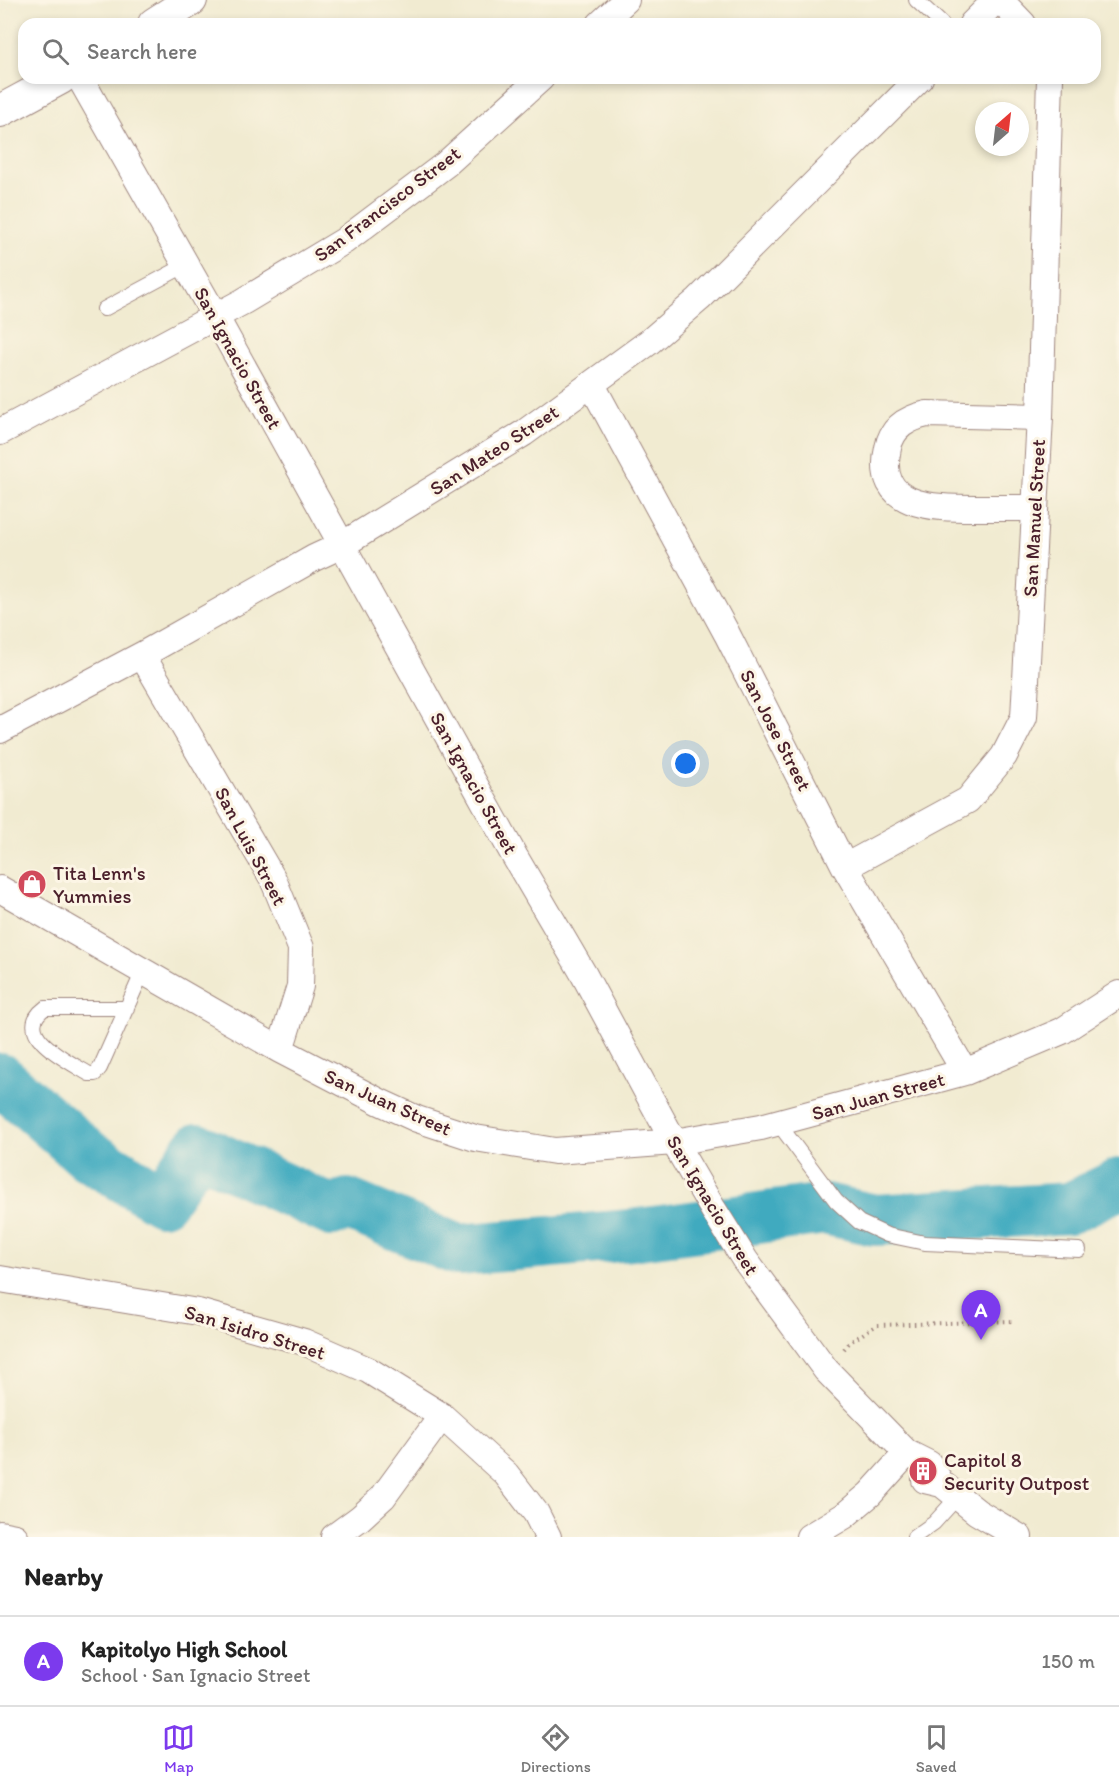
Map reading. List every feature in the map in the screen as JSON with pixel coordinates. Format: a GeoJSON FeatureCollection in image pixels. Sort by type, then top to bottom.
{"type":"FeatureCollection","features":[{"type":"Feature","properties":{"kind":"street"},"geometry":{"type":"LineString","coordinates":[[163,18],[191,0]]}},
{"type":"Feature","properties":{"kind":"street"},"geometry":{"type":"LineString","coordinates":[[606,18],[626,0]]}},
{"type":"Feature","properties":{"kind":"street"},"geometry":{"type":"LineString","coordinates":[[978,18],[998,0],[1017,18]]}},
{"type":"Feature","properties":{"kind":"street"},"geometry":{"type":"LineString","coordinates":[[0,111],[50,84]]}},
{"type":"Feature","properties":{"kind":"street","name":"San Ignacio Street"},"geometry":{"type":"LineString","coordinates":[[83,84],[215,316],[514,857],[584,973],[674,1142],[745,1260],[826,1370],[909,1455],[915,1478],[946,1490],[1019,1537]]}},
{"type":"Feature","properties":{"kind":"street","name":"San Francisco Street"},"geometry":{"type":"LineString","coordinates":[[0,432],[244,301],[344,241],[446,164],[534,84]]}},
{"type":"Feature","properties":{"kind":"street","name":"San Mateo Street"},"geometry":{"type":"LineString","coordinates":[[0,730],[142,655],[314,558],[342,545],[524,433],[592,385],[649,342],[699,299],[914,84]]}},
{"type":"Feature","properties":{"kind":"street","name":"San Manuel Street"},"geometry":{"type":"LineString","coordinates":[[844,867],[968,800],[1004,756],[1024,717],[1040,417],[1050,84]]}},
{"type":"Feature","properties":{"kind":"street","name":"San Jose Street"},"geometry":{"type":"LineString","coordinates":[[592,385],[727,634],[844,867],[965,1072]]}},
{"type":"Feature","properties":{"kind":"street"},"geometry":{"type":"LineString","coordinates":[[1035,508],[935,508],[917,504],[900,495],[889,481],[885,464],[888,445],[896,429],[911,418],[927,414],[1040,417]]}},
{"type":"Feature","properties":{"kind":"street","name":"San Luis Street"},"geometry":{"type":"LineString","coordinates":[[142,655],[273,879],[301,948],[300,986],[280,1050]]}},
{"type":"Feature","properties":{"kind":"street","name":"San Juan Street"},"geometry":{"type":"LineString","coordinates":[[0,889],[280,1050],[380,1102],[417,1119],[475,1138],[555,1151],[674,1142],[778,1123],[965,1072],[1062,1031],[1119,994]]}},
{"type":"Feature","properties":{"kind":"street","name":"San Isidro Street"},"geometry":{"type":"LineString","coordinates":[[0,1279],[198,1312],[304,1342],[368,1370],[442,1416],[506,1474],[536,1513],[548,1537]]}},
{"type":"Feature","properties":{"kind":"street"},"geometry":{"type":"LineString","coordinates":[[334,1537],[383,1497],[442,1416]]}},
{"type":"Feature","properties":{"kind":"street"},"geometry":{"type":"LineString","coordinates":[[809,1537],[844,1516],[909,1455]]}},
{"type":"Feature","properties":{"kind":"street"},"geometry":{"type":"LineString","coordinates":[[0,1534],[15,1537]]}},
{"type":"Feature","properties":{"kind":"lane"},"geometry":{"type":"LineString","coordinates":[[916,0],[936,18]]}},
{"type":"Feature","properties":{"kind":"lane"},"geometry":{"type":"LineString","coordinates":[[104,309],[186,265]]}},
{"type":"Feature","properties":{"kind":"lane"},"geometry":{"type":"LineString","coordinates":[[127,1008],[45,1008],[38,1013],[35,1024],[36,1033],[41,1043],[89,1074],[95,1074],[100,1068],[127,1008],[143,971]]}},
{"type":"Feature","properties":{"kind":"lane"},"geometry":{"type":"LineString","coordinates":[[778,1123],[836,1201],[859,1222],[887,1235],[925,1243],[1079,1250]]}},
{"type":"Feature","properties":{"kind":"lane"},"geometry":{"type":"LineString","coordinates":[[914,1537],[934,1523],[946,1490]]}},
{"type":"Feature","properties":{"kind":"path"},"geometry":{"type":"LineString","coordinates":[[850,1342],[877,1325],[1015,1321]]}},
{"type":"Feature","properties":{"kind":"waterway"},"geometry":{"type":"LineString","coordinates":[[0,1079],[89,1156],[162,1200],[198,1149],[332,1211],[347,1204],[458,1250],[631,1235],[825,1209],[875,1220],[1070,1208],[1119,1184]]}},
{"type":"Feature","properties":{"kind":"place","name":"Tita Lenn's Yummies"},"geometry":{"type":"Point","coordinates":[32,884]}},
{"type":"Feature","properties":{"kind":"place","name":"Kapitolyo High School"},"geometry":{"type":"Point","coordinates":[981,1340]}},
{"type":"Feature","properties":{"kind":"place","name":"Capitol 8 Security Outpost"},"geometry":{"type":"Point","coordinates":[923,1471]}}]}
